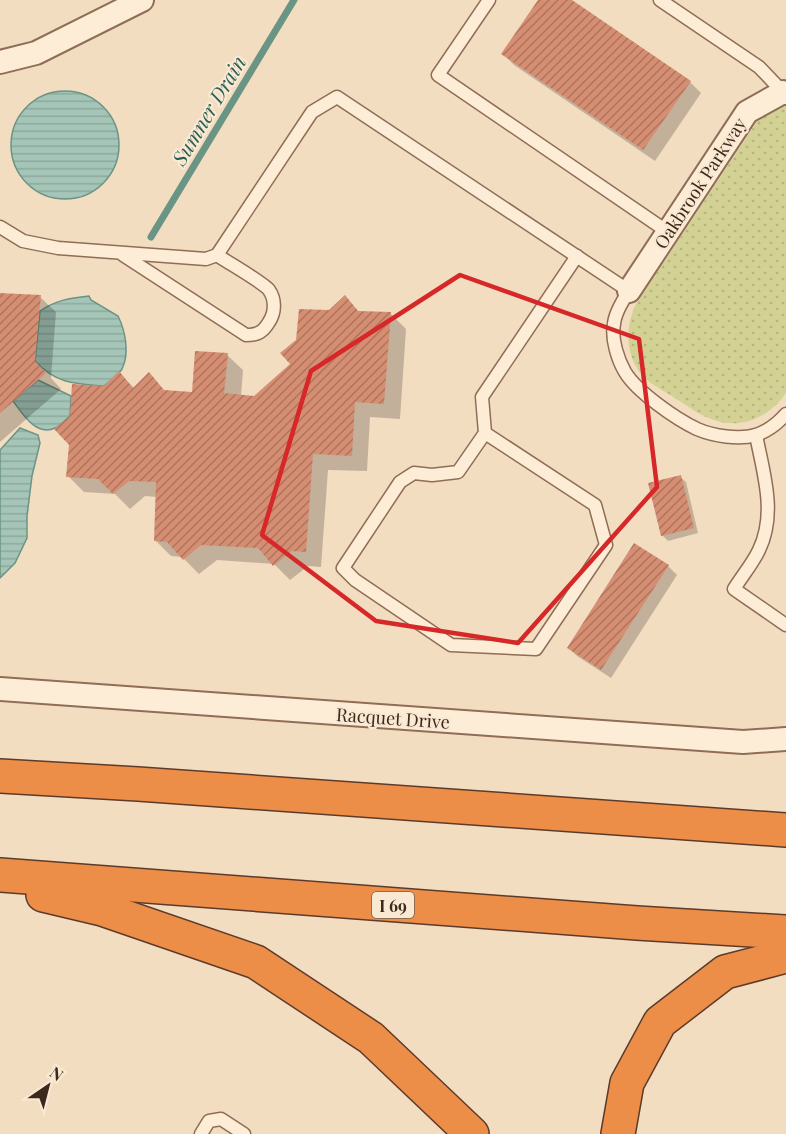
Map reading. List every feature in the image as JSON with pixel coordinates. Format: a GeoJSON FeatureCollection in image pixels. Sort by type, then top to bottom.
{"type":"FeatureCollection","features":[{"type":"Feature","properties":{"kind":"highway"},"geometry":{"type":"LineString","coordinates":[[0,776],[786,830]]}},
{"type":"Feature","properties":{"kind":"highway"},"geometry":{"type":"LineString","coordinates":[[670,822],[786,812]]}},
{"type":"Feature","properties":{"kind":"highway","name":"I 69"},"geometry":{"type":"LineString","coordinates":[[0,876],[786,932]]}},
{"type":"Feature","properties":{"kind":"highway"},"geometry":{"type":"LineString","coordinates":[[0,884],[102,909],[256,962],[371,1038],[472,1134]]}},
{"type":"Feature","properties":{"kind":"highway"},"geometry":{"type":"LineString","coordinates":[[618,1134],[627,1083],[660,1022],[725,972],[786,956]]}},
{"type":"Feature","properties":{"kind":"street"},"geometry":{"type":"LineString","coordinates":[[0,62],[36,53],[142,0]]}},
{"type":"Feature","properties":{"kind":"street","name":"Oakbrook Parkway"},"geometry":{"type":"LineString","coordinates":[[629,291],[747,112],[784,92]]}},
{"type":"Feature","properties":{"kind":"street","name":"Racquet Drive"},"geometry":{"type":"LineString","coordinates":[[0,689],[743,742],[786,739]]}},
{"type":"Feature","properties":{"kind":"lane"},"geometry":{"type":"LineString","coordinates":[[489,0],[438,75],[668,232]]}},
{"type":"Feature","properties":{"kind":"lane"},"geometry":{"type":"LineString","coordinates":[[660,0],[759,67],[784,92]]}},
{"type":"Feature","properties":{"kind":"lane"},"geometry":{"type":"LineString","coordinates":[[0,227],[23,240],[58,248],[206,259],[217,255],[312,112],[337,97],[629,291],[614,324],[615,348],[625,372],[637,387],[654,401],[697,429],[716,435],[756,435],[776,424],[786,414]]}},
{"type":"Feature","properties":{"kind":"lane"},"geometry":{"type":"LineString","coordinates":[[122,254],[246,335],[257,335],[265,329],[273,316],[274,304],[269,290],[217,255]]}},
{"type":"Feature","properties":{"kind":"lane"},"geometry":{"type":"LineString","coordinates":[[485,433],[595,505],[606,545],[536,649],[451,645],[355,580],[343,568],[400,482],[414,473],[432,475],[458,472],[485,433],[482,397],[578,256]]}},
{"type":"Feature","properties":{"kind":"lane"},"geometry":{"type":"LineString","coordinates":[[756,435],[765,479],[769,516],[760,549],[734,588],[786,624]]}},
{"type":"Feature","properties":{"kind":"lane"},"geometry":{"type":"LineString","coordinates":[[201,1134],[209,1121],[221,1119],[244,1134]]}},
{"type":"Feature","properties":{"kind":"highlighted area"},"geometry":{"type":"Polygon","coordinates":[[[460,275],[639,339],[657,487],[518,643],[376,621],[262,535],[311,371],[460,275]]]}},
{"type":"Feature","properties":{"kind":"shaded area"},"geometry":{"type":"Polygon","coordinates":[[[65,91],[86,95],[103,107],[115,124],[119,145],[115,166],[103,183],[86,195],[65,199],[44,195],[27,183],[15,166],[11,145],[15,124],[27,107],[44,95],[65,91]]]}},
{"type":"Feature","properties":{"kind":"shaded area"},"geometry":{"type":"Polygon","coordinates":[[[786,106],[786,393],[772,408],[754,419],[724,423],[700,414],[657,387],[639,372],[629,345],[629,325],[635,306],[758,120],[786,106]]]}},
{"type":"Feature","properties":{"kind":"shaded area"},"geometry":{"type":"Polygon","coordinates":[[[89,296],[91,300],[118,316],[123,328],[126,349],[124,363],[116,376],[104,386],[67,381],[43,369],[35,361],[40,311],[63,300],[89,296]]]}},
{"type":"Feature","properties":{"kind":"shaded area"},"geometry":{"type":"Polygon","coordinates":[[[38,380],[71,396],[70,416],[57,427],[48,430],[36,427],[13,401],[38,380]]]}},
{"type":"Feature","properties":{"kind":"shaded area"},"geometry":{"type":"Polygon","coordinates":[[[20,428],[38,435],[40,443],[32,476],[27,538],[15,563],[0,578],[0,450],[20,428]]]}},
{"type":"Feature","properties":{"kind":"building"},"geometry":{"type":"Polygon","coordinates":[[[538,0],[572,0],[691,81],[643,150],[501,54],[538,0]]]}},
{"type":"Feature","properties":{"kind":"building"},"geometry":{"type":"Polygon","coordinates":[[[0,293],[41,295],[35,361],[46,373],[0,413],[0,293]]]}},
{"type":"Feature","properties":{"kind":"building"},"geometry":{"type":"Polygon","coordinates":[[[345,295],[358,311],[391,312],[384,404],[355,402],[352,456],[313,454],[306,552],[292,551],[273,566],[258,548],[201,545],[183,560],[167,542],[154,541],[156,482],[129,481],[113,494],[98,479],[66,477],[69,445],[54,429],[70,416],[72,384],[104,386],[119,371],[133,388],[149,372],[164,390],[192,392],[195,351],[228,353],[224,393],[254,396],[290,364],[280,353],[296,340],[299,309],[329,310],[345,295]]]}},
{"type":"Feature","properties":{"kind":"building"},"geometry":{"type":"Polygon","coordinates":[[[681,475],[694,528],[661,536],[648,483],[681,475]]]}},
{"type":"Feature","properties":{"kind":"building"},"geometry":{"type":"Polygon","coordinates":[[[634,543],[669,565],[601,670],[567,648],[634,543]]]}},
{"type":"Feature","properties":{"kind":"waterway","name":"Sumner Drain"},"geometry":{"type":"LineString","coordinates":[[151,237],[294,0]]}}]}
